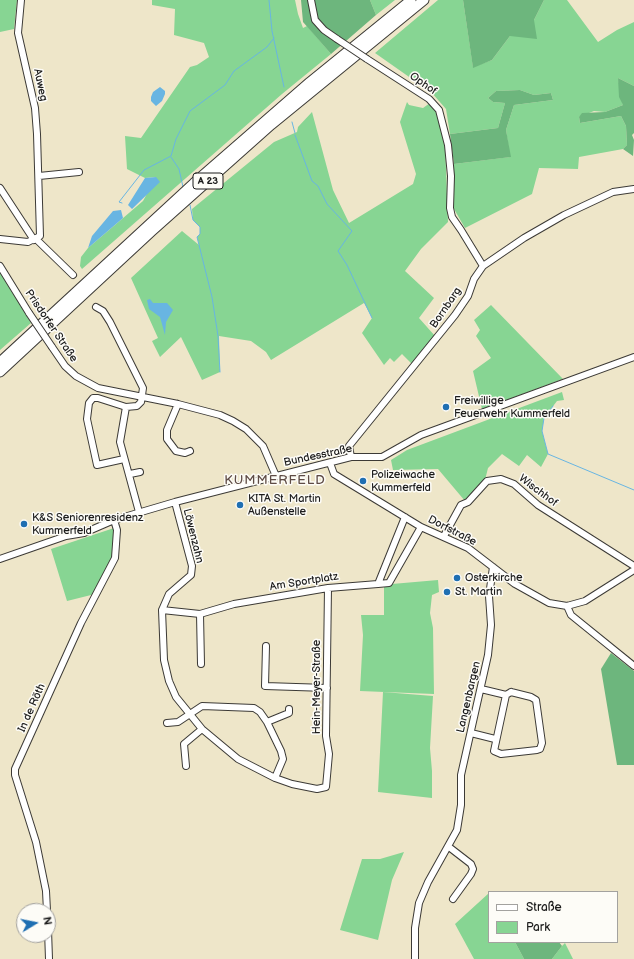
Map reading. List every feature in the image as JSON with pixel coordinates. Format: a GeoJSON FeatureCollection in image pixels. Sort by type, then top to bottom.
{"type":"FeatureCollection","features":[{"type":"Feature","properties":{"kind":"highway","name":"A 23"},"geometry":{"type":"LineString","coordinates":[[0,362],[200,178],[310,82],[411,0]]}},
{"type":"Feature","properties":{"kind":"highway","name":"A 23"},"geometry":{"type":"LineString","coordinates":[[0,372],[199,188],[318,86],[424,0]]}},
{"type":"Feature","properties":{"kind":"street","name":"Auweg"},"geometry":{"type":"LineString","coordinates":[[22,0],[18,33],[35,108],[39,176],[40,236],[35,239]]}},
{"type":"Feature","properties":{"kind":"street","name":"Ophof"},"geometry":{"type":"LineString","coordinates":[[311,0],[315,20],[324,30],[429,100],[439,110],[444,124],[448,145],[451,176],[450,208],[452,217],[483,266]]}},
{"type":"Feature","properties":{"kind":"street"},"geometry":{"type":"LineString","coordinates":[[39,176],[79,172]]}},
{"type":"Feature","properties":{"kind":"street"},"geometry":{"type":"LineString","coordinates":[[0,188],[35,239],[73,275]]}},
{"type":"Feature","properties":{"kind":"street","name":"Bornbarg"},"geometry":{"type":"LineString","coordinates":[[351,458],[349,446],[455,316],[468,296],[478,270],[524,238],[564,215],[613,192],[634,189]]}},
{"type":"Feature","properties":{"kind":"street"},"geometry":{"type":"LineString","coordinates":[[0,239],[28,242],[35,239]]}},
{"type":"Feature","properties":{"kind":"street","name":"Prisdorfer Straße"},"geometry":{"type":"LineString","coordinates":[[0,266],[29,313],[65,366],[86,383],[98,388],[178,404],[220,415],[246,429],[262,446],[276,476]]}},
{"type":"Feature","properties":{"kind":"street"},"geometry":{"type":"LineString","coordinates":[[96,307],[103,311],[110,322],[142,384],[141,402],[137,406],[126,407],[98,398],[93,398],[89,403],[87,419],[97,465],[124,459]]}},
{"type":"Feature","properties":{"kind":"street","name":"Bundesstraße"},"geometry":{"type":"LineString","coordinates":[[0,559],[66,536],[84,533],[114,520],[174,502],[351,458],[382,457],[421,435],[634,357]]}},
{"type":"Feature","properties":{"kind":"street"},"geometry":{"type":"LineString","coordinates":[[178,404],[167,430],[167,439],[176,451],[184,453],[190,451]]}},
{"type":"Feature","properties":{"kind":"street"},"geometry":{"type":"LineString","coordinates":[[126,407],[120,442],[124,459],[130,474],[139,512]]}},
{"type":"Feature","properties":{"kind":"street","name":"Dorfstraße"},"geometry":{"type":"LineString","coordinates":[[330,463],[334,474],[422,527],[468,548],[523,590],[549,602],[567,606]]}},
{"type":"Feature","properties":{"kind":"street"},"geometry":{"type":"LineString","coordinates":[[130,474],[140,472]]}},
{"type":"Feature","properties":{"kind":"street","name":"Wischhof"},"geometry":{"type":"LineString","coordinates":[[444,536],[461,505],[468,502],[487,481],[501,479],[510,482],[538,504],[634,566]]}},
{"type":"Feature","properties":{"kind":"street","name":"Löwenzahn"},"geometry":{"type":"LineString","coordinates":[[162,610],[169,594],[191,575],[192,566],[174,502]]}},
{"type":"Feature","properties":{"kind":"street"},"geometry":{"type":"LineString","coordinates":[[406,517],[378,584],[389,583],[422,527]]}},
{"type":"Feature","properties":{"kind":"street","name":"In de Röth"},"geometry":{"type":"LineString","coordinates":[[47,903],[46,891],[36,842],[15,775],[15,769],[81,623],[115,558],[117,530],[114,520]]}},
{"type":"Feature","properties":{"kind":"street","name":"Langenbargen"},"geometry":{"type":"LineString","coordinates":[[415,959],[415,928],[419,903],[428,882],[449,847],[457,830],[461,805],[461,775],[481,689],[490,642],[489,596],[494,567]]}},
{"type":"Feature","properties":{"kind":"street"},"geometry":{"type":"LineString","coordinates":[[634,570],[592,597],[567,606],[571,615],[634,666]]}},
{"type":"Feature","properties":{"kind":"street","name":"Am Sportplatz"},"geometry":{"type":"LineString","coordinates":[[162,610],[200,614],[234,604],[328,588],[378,584]]}},
{"type":"Feature","properties":{"kind":"street","name":"Hein-Meyer-Straße"},"geometry":{"type":"LineString","coordinates":[[275,778],[292,784],[317,789],[326,787],[329,754],[326,736],[328,588]]}},
{"type":"Feature","properties":{"kind":"street"},"geometry":{"type":"LineString","coordinates":[[162,610],[164,660],[169,682],[176,697],[189,714],[202,729],[238,759],[275,778],[283,759],[281,751],[267,722],[260,712],[254,708],[202,706],[189,714],[178,722],[167,723]]}},
{"type":"Feature","properties":{"kind":"street"},"geometry":{"type":"LineString","coordinates":[[200,614],[200,664]]}},
{"type":"Feature","properties":{"kind":"street"},"geometry":{"type":"LineString","coordinates":[[266,646],[265,686],[327,688]]}},
{"type":"Feature","properties":{"kind":"street"},"geometry":{"type":"LineString","coordinates":[[481,689],[506,695],[511,692],[531,697],[536,700],[541,746],[537,750],[501,754],[494,751],[506,695]]}},
{"type":"Feature","properties":{"kind":"street"},"geometry":{"type":"LineString","coordinates":[[267,722],[289,713]]}},
{"type":"Feature","properties":{"kind":"street"},"geometry":{"type":"LineString","coordinates":[[186,766],[184,744],[202,729]]}},
{"type":"Feature","properties":{"kind":"street"},"geometry":{"type":"LineString","coordinates":[[471,733],[496,739]]}},
{"type":"Feature","properties":{"kind":"street"},"geometry":{"type":"LineString","coordinates":[[449,847],[471,864],[473,868],[471,874],[453,899]]}},
{"type":"Feature","properties":{"kind":"street"},"geometry":{"type":"LineString","coordinates":[[48,943],[49,959]]}},
{"type":"Feature","properties":{"kind":"green space"},"geometry":{"type":"Polygon","coordinates":[[[0,0],[17,0],[14,29],[0,32],[0,0]]]}},
{"type":"Feature","properties":{"kind":"green space"},"geometry":{"type":"Polygon","coordinates":[[[152,0],[295,0],[303,28],[307,26],[331,54],[282,94],[82,269],[80,266],[81,257],[88,248],[143,201],[156,177],[145,178],[127,169],[125,136],[141,138],[190,67],[197,65],[209,57],[204,43],[174,35],[175,9],[152,5],[152,0]]]}},
{"type":"Feature","properties":{"kind":"green space"},"geometry":{"type":"Polygon","coordinates":[[[301,0],[370,0],[376,15],[331,54],[303,22],[301,0]]]}},
{"type":"Feature","properties":{"kind":"green space"},"geometry":{"type":"Polygon","coordinates":[[[370,0],[395,0],[376,15],[370,0]]]}},
{"type":"Feature","properties":{"kind":"green space"},"geometry":{"type":"Polygon","coordinates":[[[438,0],[463,0],[473,67],[492,60],[510,36],[534,20],[544,0],[567,0],[598,42],[617,30],[634,22],[634,86],[618,78],[623,105],[605,112],[594,111],[579,117],[580,123],[621,116],[626,126],[627,145],[623,149],[579,157],[578,169],[539,168],[532,194],[465,228],[454,209],[454,164],[510,157],[506,130],[514,105],[553,100],[551,93],[534,95],[520,90],[496,91],[488,98],[493,102],[505,103],[498,128],[450,134],[446,109],[432,93],[375,53],[438,0]]]}},
{"type":"Feature","properties":{"kind":"green space"},"geometry":{"type":"Polygon","coordinates":[[[463,0],[544,0],[534,20],[537,39],[510,36],[492,60],[473,68],[463,0]]]}},
{"type":"Feature","properties":{"kind":"green space"},"geometry":{"type":"Polygon","coordinates":[[[618,78],[634,86],[634,133],[632,135],[634,140],[633,156],[623,149],[627,145],[626,126],[621,116],[580,123],[579,117],[582,113],[605,112],[623,105],[619,97],[618,78]]]}},
{"type":"Feature","properties":{"kind":"green space"},"geometry":{"type":"Polygon","coordinates":[[[520,90],[534,95],[551,93],[553,100],[514,105],[506,130],[511,157],[454,164],[450,134],[498,128],[505,103],[493,102],[488,98],[496,91],[520,90]]]}},
{"type":"Feature","properties":{"kind":"green space"},"geometry":{"type":"Polygon","coordinates":[[[407,102],[409,105],[423,108],[430,103],[436,111],[445,143],[448,222],[421,249],[405,271],[434,298],[419,318],[435,336],[413,365],[402,354],[394,362],[390,358],[384,365],[362,333],[372,318],[364,303],[271,360],[266,352],[251,341],[219,336],[220,372],[202,380],[181,337],[160,357],[152,341],[158,338],[131,278],[182,231],[199,245],[197,237],[200,234],[200,227],[193,220],[192,209],[274,142],[297,132],[298,127],[312,112],[333,190],[349,223],[413,184],[416,174],[400,122],[407,102]]]}},
{"type":"Feature","properties":{"kind":"green space"},"geometry":{"type":"Polygon","coordinates":[[[0,267],[31,323],[0,350],[0,267]]]}},
{"type":"Feature","properties":{"kind":"green space"},"geometry":{"type":"Polygon","coordinates":[[[491,305],[563,379],[482,409],[473,371],[491,358],[476,336],[480,330],[474,320],[491,305]]]}},
{"type":"Feature","properties":{"kind":"green space"},"geometry":{"type":"Polygon","coordinates":[[[562,392],[564,400],[557,401],[544,418],[542,431],[548,454],[541,467],[527,455],[519,466],[502,454],[488,468],[485,480],[465,501],[438,469],[393,470],[391,460],[407,450],[562,392]]]}},
{"type":"Feature","properties":{"kind":"green space"},"geometry":{"type":"Polygon","coordinates":[[[114,528],[114,557],[95,594],[67,601],[51,549],[114,528]]]}},
{"type":"Feature","properties":{"kind":"green space"},"geometry":{"type":"Polygon","coordinates":[[[438,580],[439,592],[432,595],[430,613],[433,628],[434,694],[360,691],[363,635],[361,615],[384,615],[384,587],[392,584],[438,580]]]}},
{"type":"Feature","properties":{"kind":"green space"},"geometry":{"type":"Polygon","coordinates":[[[611,653],[634,671],[634,765],[617,765],[601,669],[611,653]]]}},
{"type":"Feature","properties":{"kind":"green space"},"geometry":{"type":"Polygon","coordinates":[[[383,692],[433,696],[430,748],[432,798],[378,792],[383,692]]]}},
{"type":"Feature","properties":{"kind":"green space"},"geometry":{"type":"Polygon","coordinates":[[[404,852],[392,880],[378,940],[340,930],[362,859],[380,859],[404,852]]]}},
{"type":"Feature","properties":{"kind":"green space"},"geometry":{"type":"Polygon","coordinates":[[[488,894],[488,943],[516,943],[524,959],[474,959],[455,924],[488,894]]]}},
{"type":"Feature","properties":{"kind":"green space"},"geometry":{"type":"Polygon","coordinates":[[[516,943],[560,943],[562,946],[552,959],[524,959],[516,943]]]}},
{"type":"Feature","properties":{"kind":"green space"},"geometry":{"type":"Polygon","coordinates":[[[565,943],[573,959],[552,959],[562,946],[565,943]]]}},
{"type":"Feature","properties":{"kind":"water"},"geometry":{"type":"Polygon","coordinates":[[[160,87],[165,91],[165,94],[162,101],[156,106],[151,101],[151,97],[153,92],[160,87]]]}},
{"type":"Feature","properties":{"kind":"water"},"geometry":{"type":"Polygon","coordinates":[[[156,177],[160,182],[132,209],[128,205],[145,178],[156,177]]]}},
{"type":"Feature","properties":{"kind":"water"},"geometry":{"type":"Polygon","coordinates":[[[121,210],[123,218],[88,248],[92,236],[113,211],[121,210]]]}},
{"type":"Feature","properties":{"kind":"water"},"geometry":{"type":"Polygon","coordinates":[[[150,299],[153,303],[167,303],[173,310],[166,322],[165,335],[160,317],[149,309],[147,300],[150,299]]]}},
{"type":"Feature","properties":{"kind":"waterway"},"geometry":{"type":"LineString","coordinates":[[269,0],[272,31],[284,87]]}},
{"type":"Feature","properties":{"kind":"waterway"},"geometry":{"type":"LineString","coordinates":[[122,203],[119,202],[144,170],[171,156],[176,139],[190,111],[225,85],[234,71],[267,47],[274,38]]}},
{"type":"Feature","properties":{"kind":"waterway"},"geometry":{"type":"LineString","coordinates":[[292,122],[295,133]]}},
{"type":"Feature","properties":{"kind":"waterway"},"geometry":{"type":"LineString","coordinates":[[295,135],[312,181],[318,186],[327,204],[352,231],[338,251],[347,265],[372,318]]}},
{"type":"Feature","properties":{"kind":"waterway"},"geometry":{"type":"LineString","coordinates":[[171,157],[179,169],[183,187]]}},
{"type":"Feature","properties":{"kind":"waterway"},"geometry":{"type":"LineString","coordinates":[[190,205],[193,220],[200,227],[200,234],[197,237],[212,297],[218,336],[220,372]]}},
{"type":"Feature","properties":{"kind":"waterway"},"geometry":{"type":"LineString","coordinates":[[553,406],[544,418],[542,431],[548,454],[634,490]]}},
{"type":"Feature","properties":{"kind":"place","name":"Freiwillige Feuerwehr Kummerfeld"},"geometry":{"type":"Point","coordinates":[446,407]}},
{"type":"Feature","properties":{"kind":"place","name":"Polizeiwache Kummerfeld"},"geometry":{"type":"Point","coordinates":[363,481]}},
{"type":"Feature","properties":{"kind":"place","name":"KITA St. Martin Außenstelle"},"geometry":{"type":"Point","coordinates":[240,505]}},
{"type":"Feature","properties":{"kind":"place","name":"K&S Seniorenresidenz Kummerfeld"},"geometry":{"type":"Point","coordinates":[24,524]}},
{"type":"Feature","properties":{"kind":"place","name":"Osterkirche"},"geometry":{"type":"Point","coordinates":[457,578]}},
{"type":"Feature","properties":{"kind":"place","name":"St. Martin"},"geometry":{"type":"Point","coordinates":[447,592]}},
{"type":"Feature","properties":{"kind":"district","name":"KUMMERFELD"},"geometry":{"type":"Point","coordinates":[275,481]}}]}
